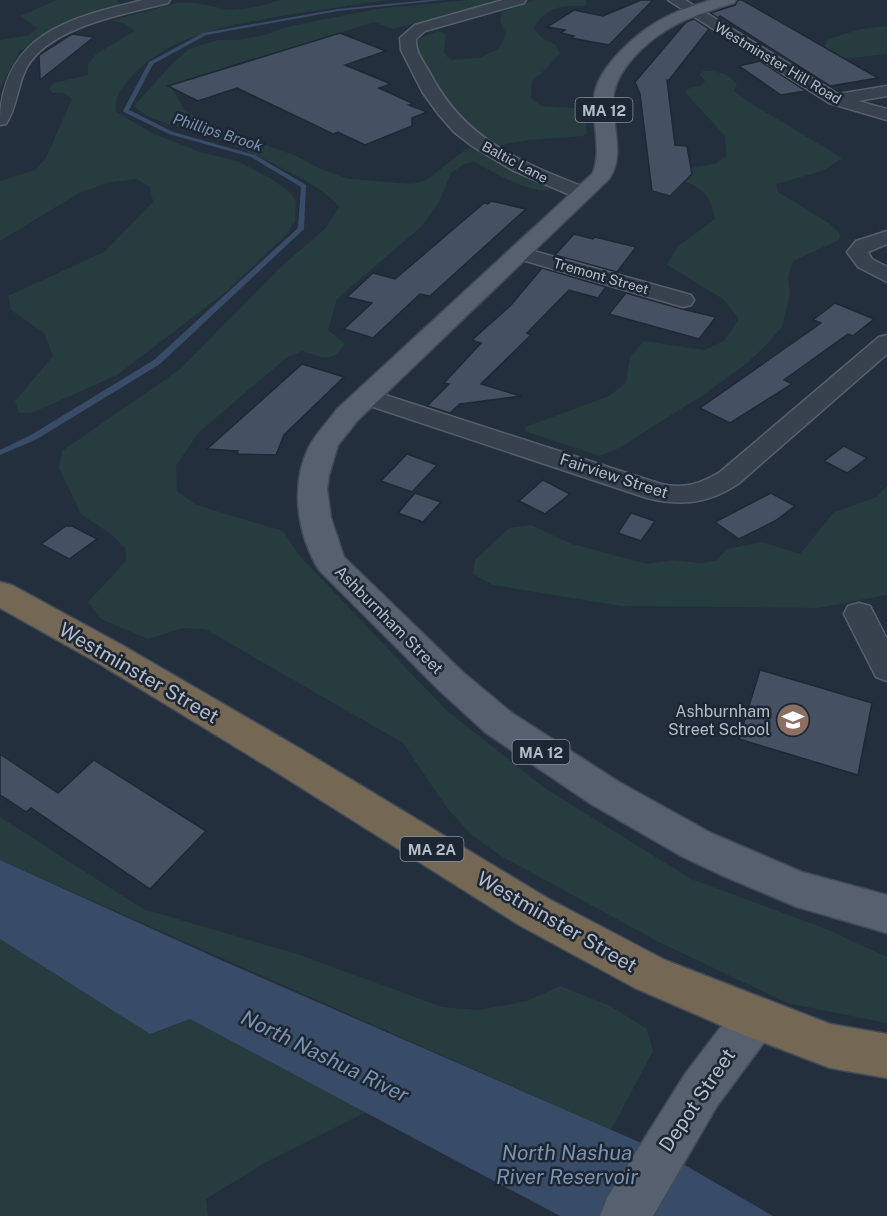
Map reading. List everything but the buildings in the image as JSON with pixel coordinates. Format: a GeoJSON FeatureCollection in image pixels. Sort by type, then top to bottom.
{"type":"FeatureCollection","features":[{"type":"Feature","properties":{"kind":"highway","name":"Westminster Street"},"geometry":{"type":"LineString","coordinates":[[0,593],[110,654],[534,912],[650,974],[755,1018],[830,1046],[887,1056]]}},
{"type":"Feature","properties":{"kind":"main road","name":"Ashburnham Street"},"geometry":{"type":"LineString","coordinates":[[728,0],[691,11],[662,26],[620,63],[608,80],[603,96],[606,161],[602,175],[347,415],[324,445],[313,481],[312,511],[320,540],[330,562],[453,683],[499,723],[605,792],[698,845],[797,889],[887,914]]}},
{"type":"Feature","properties":{"kind":"main road","name":"Depot Street"},"geometry":{"type":"LineString","coordinates":[[625,1216],[701,1090],[755,1018]]}},
{"type":"Feature","properties":{"kind":"street"},"geometry":{"type":"LineString","coordinates":[[0,120],[5,101],[21,63],[43,42],[101,17],[163,0]]}},
{"type":"Feature","properties":{"kind":"street","name":"Baltic Lane"},"geometry":{"type":"LineString","coordinates":[[519,0],[420,28],[408,38],[409,52],[432,95],[448,116],[471,137],[509,162],[582,193]]}},
{"type":"Feature","properties":{"kind":"street","name":"Westminster Hill Road"},"geometry":{"type":"LineString","coordinates":[[675,0],[835,99],[887,115]]}},
{"type":"Feature","properties":{"kind":"street"},"geometry":{"type":"LineString","coordinates":[[835,99],[887,91]]}},
{"type":"Feature","properties":{"kind":"street"},"geometry":{"type":"LineString","coordinates":[[887,237],[863,245],[857,252],[866,263],[887,276]]}},
{"type":"Feature","properties":{"kind":"street","name":"Tremont Street"},"geometry":{"type":"LineString","coordinates":[[519,253],[683,300]]}},
{"type":"Feature","properties":{"kind":"street","name":"Fairview Street"},"geometry":{"type":"LineString","coordinates":[[367,396],[657,492],[694,496],[714,488],[729,478],[887,342]]}},
{"type":"Feature","properties":{"kind":"street"},"geometry":{"type":"LineString","coordinates":[[859,614],[887,669]]}},
{"type":"Feature","properties":{"kind":"green space"},"geometry":{"type":"Polygon","coordinates":[[[57,0],[117,0],[120,4],[116,8],[68,26],[20,51],[0,88],[0,40],[29,35],[38,28],[20,16],[57,0]]]}},
{"type":"Feature","properties":{"kind":"green space"},"geometry":{"type":"Polygon","coordinates":[[[281,0],[389,0],[245,23],[182,41],[146,63],[129,79],[118,94],[116,112],[154,134],[200,152],[237,161],[270,178],[290,192],[296,202],[295,221],[286,235],[226,292],[117,375],[34,412],[19,413],[15,401],[53,356],[44,333],[11,310],[8,296],[104,252],[153,202],[150,187],[137,179],[110,182],[79,193],[0,241],[0,181],[35,170],[46,158],[72,99],[64,93],[53,93],[49,89],[54,83],[88,75],[88,64],[96,54],[135,31],[124,23],[110,21],[177,3],[239,9],[281,0]]]}},
{"type":"Feature","properties":{"kind":"green space"},"geometry":{"type":"Polygon","coordinates":[[[468,0],[510,0],[392,29],[374,22],[278,53],[249,65],[242,62],[169,86],[183,108],[204,124],[294,155],[323,170],[349,179],[412,184],[425,181],[466,149],[475,147],[548,185],[551,189],[533,189],[523,186],[474,162],[464,164],[451,173],[439,202],[422,226],[337,299],[328,330],[345,344],[336,355],[326,358],[303,351],[286,358],[198,433],[176,466],[177,491],[196,505],[283,531],[299,555],[446,710],[546,789],[691,879],[824,928],[887,957],[887,1023],[787,1003],[657,941],[501,856],[473,836],[447,808],[403,743],[205,629],[182,628],[148,639],[101,619],[88,602],[126,561],[125,548],[111,534],[81,514],[59,468],[62,451],[179,370],[283,265],[326,228],[339,207],[320,190],[272,163],[221,141],[153,118],[134,106],[172,64],[189,49],[218,40],[237,40],[266,35],[286,27],[376,9],[468,0]]]}},
{"type":"Feature","properties":{"kind":"green space"},"geometry":{"type":"Polygon","coordinates":[[[534,0],[586,0],[587,4],[584,6],[561,7],[548,12],[534,29],[544,40],[555,44],[560,53],[532,81],[531,98],[541,106],[584,109],[587,133],[583,136],[528,140],[497,146],[483,143],[459,118],[414,50],[418,39],[438,31],[446,34],[444,52],[450,60],[479,58],[499,49],[506,34],[500,21],[501,13],[534,0]]]}},
{"type":"Feature","properties":{"kind":"green space"},"geometry":{"type":"Polygon","coordinates":[[[887,26],[887,54],[841,59],[824,48],[828,39],[861,29],[887,26]]]}},
{"type":"Feature","properties":{"kind":"green space"},"geometry":{"type":"Polygon","coordinates":[[[703,71],[717,72],[729,77],[737,84],[734,91],[747,101],[842,158],[825,170],[776,184],[778,192],[830,224],[840,234],[839,240],[793,261],[788,276],[790,294],[782,327],[746,364],[703,395],[619,448],[600,456],[525,431],[525,427],[609,396],[626,383],[630,357],[644,341],[704,350],[724,341],[739,319],[723,299],[667,265],[677,247],[715,219],[708,198],[703,192],[689,183],[660,173],[715,164],[726,156],[725,136],[685,92],[687,89],[702,85],[705,81],[700,74],[703,71]]]}},
{"type":"Feature","properties":{"kind":"green space"},"geometry":{"type":"Polygon","coordinates":[[[887,486],[887,595],[817,608],[622,606],[493,585],[473,574],[475,560],[509,528],[531,525],[572,544],[648,564],[674,560],[700,563],[716,561],[727,549],[762,542],[800,554],[834,512],[877,497],[887,486]]]}},
{"type":"Feature","properties":{"kind":"green space"},"geometry":{"type":"Polygon","coordinates":[[[0,817],[143,909],[300,955],[442,1007],[479,1010],[527,1001],[560,986],[610,1006],[647,1029],[653,1051],[611,1130],[0,860],[0,817]]]}},
{"type":"Feature","properties":{"kind":"green space"},"geometry":{"type":"Polygon","coordinates":[[[0,939],[150,1034],[190,1019],[366,1112],[266,1162],[206,1199],[208,1216],[0,1216],[0,939]]]}},
{"type":"Feature","properties":{"kind":"water","name":"North Nashua River Reservoir"},"geometry":{"type":"Polygon","coordinates":[[[0,860],[223,961],[662,1152],[773,1216],[560,1216],[190,1019],[150,1034],[0,939],[0,860]]]}},
{"type":"Feature","properties":{"kind":"waterway","name":"Phillips Brook"},"geometry":{"type":"LineString","coordinates":[[0,453],[34,437],[157,362],[301,229],[304,186],[253,156],[171,133],[126,111],[151,63],[205,34],[338,10],[441,0]]}},
{"type":"Feature","properties":{"kind":"place","name":"Ashburnham Street School"},"geometry":{"type":"Point","coordinates":[793,720]}},
{"type":"Feature","properties":{"kind":"water label","name":"North Nashua River"},"geometry":{"type":"Point","coordinates":[325,1056]}}]}
